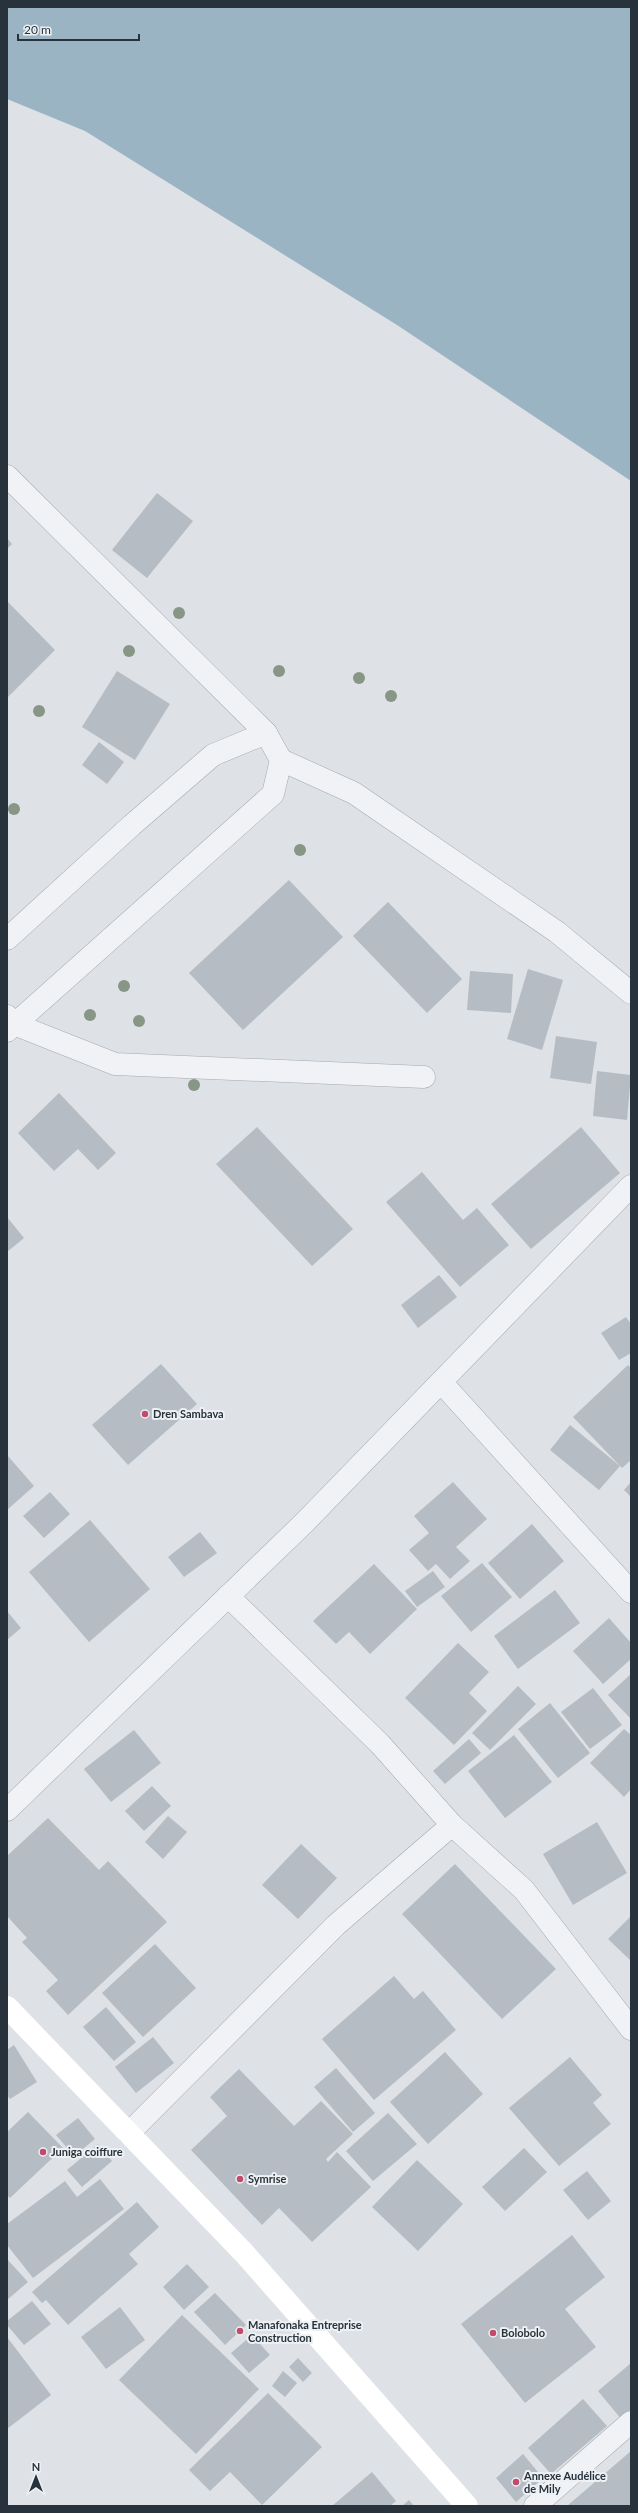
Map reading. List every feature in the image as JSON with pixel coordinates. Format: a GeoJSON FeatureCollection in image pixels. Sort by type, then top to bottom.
{"type":"FeatureCollection","features":[{"type":"Feature","properties":{"kind":"street"},"geometry":{"type":"LineString","coordinates":[[7,476],[266,733],[281,760],[354,793],[557,932],[631,993]]}},
{"type":"Feature","properties":{"kind":"street"},"geometry":{"type":"LineString","coordinates":[[7,939],[132,825],[213,755],[266,733]]}},
{"type":"Feature","properties":{"kind":"street"},"geometry":{"type":"LineString","coordinates":[[281,760],[273,794],[9,1024],[115,1064],[424,1077]]}},
{"type":"Feature","properties":{"kind":"street"},"geometry":{"type":"LineString","coordinates":[[7,1810],[228,1596],[441,1382],[631,1186]]}},
{"type":"Feature","properties":{"kind":"street"},"geometry":{"type":"LineString","coordinates":[[441,1382],[631,1592]]}},
{"type":"Feature","properties":{"kind":"street"},"geometry":{"type":"LineString","coordinates":[[228,1596],[380,1744],[452,1825],[524,1890],[631,2029]]}},
{"type":"Feature","properties":{"kind":"street"},"geometry":{"type":"LineString","coordinates":[[128,2133],[336,1925],[452,1825]]}},
{"type":"Feature","properties":{"kind":"street"},"geometry":{"type":"LineString","coordinates":[[7,2006],[244,2253],[467,2506]]}},
{"type":"Feature","properties":{"kind":"street"},"geometry":{"type":"LineString","coordinates":[[535,2506],[631,2422]]}},
{"type":"Feature","properties":{"kind":"water"},"geometry":{"type":"Polygon","coordinates":[[[7,7],[631,7],[631,481],[397,325],[85,131],[7,99],[7,7]]]}},
{"type":"Feature","properties":{"kind":"building"},"geometry":{"type":"Polygon","coordinates":[[[157,493],[193,521],[147,578],[112,550],[157,493]]]}},
{"type":"Feature","properties":{"kind":"building"},"geometry":{"type":"Polygon","coordinates":[[[7,538],[12,544],[7,549],[7,538]]]}},
{"type":"Feature","properties":{"kind":"building"},"geometry":{"type":"Polygon","coordinates":[[[7,601],[55,650],[7,698],[7,601]]]}},
{"type":"Feature","properties":{"kind":"building"},"geometry":{"type":"Polygon","coordinates":[[[117,671],[170,704],[135,760],[82,727],[117,671]]]}},
{"type":"Feature","properties":{"kind":"building"},"geometry":{"type":"Polygon","coordinates":[[[99,742],[124,762],[107,784],[82,765],[99,742]]]}},
{"type":"Feature","properties":{"kind":"building"},"geometry":{"type":"Polygon","coordinates":[[[289,880],[343,937],[243,1030],[189,973],[289,880]]]}},
{"type":"Feature","properties":{"kind":"building"},"geometry":{"type":"Polygon","coordinates":[[[388,902],[462,979],[427,1013],[353,936],[388,902]]]}},
{"type":"Feature","properties":{"kind":"building"},"geometry":{"type":"Polygon","coordinates":[[[528,969],[563,980],[542,1050],[507,1039],[528,969]]]}},
{"type":"Feature","properties":{"kind":"building"},"geometry":{"type":"Polygon","coordinates":[[[470,971],[513,974],[511,1013],[467,1010],[470,971]]]}},
{"type":"Feature","properties":{"kind":"building"},"geometry":{"type":"Polygon","coordinates":[[[556,1036],[597,1042],[591,1084],[550,1078],[556,1036]]]}},
{"type":"Feature","properties":{"kind":"building"},"geometry":{"type":"Polygon","coordinates":[[[597,1071],[631,1075],[627,1120],[593,1116],[597,1071]]]}},
{"type":"Feature","properties":{"kind":"building"},"geometry":{"type":"Polygon","coordinates":[[[59,1093],[116,1153],[98,1170],[78,1149],[54,1171],[18,1133],[59,1093]]]}},
{"type":"Feature","properties":{"kind":"building"},"geometry":{"type":"Polygon","coordinates":[[[257,1127],[353,1229],[312,1266],[216,1164],[257,1127]]]}},
{"type":"Feature","properties":{"kind":"building"},"geometry":{"type":"Polygon","coordinates":[[[581,1127],[620,1173],[531,1249],[491,1204],[581,1127]]]}},
{"type":"Feature","properties":{"kind":"building"},"geometry":{"type":"Polygon","coordinates":[[[422,1172],[463,1220],[477,1208],[509,1245],[460,1287],[386,1202],[422,1172]]]}},
{"type":"Feature","properties":{"kind":"building"},"geometry":{"type":"Polygon","coordinates":[[[7,1217],[24,1238],[7,1252],[7,1217]]]}},
{"type":"Feature","properties":{"kind":"building"},"geometry":{"type":"Polygon","coordinates":[[[439,1275],[457,1297],[418,1328],[401,1305],[439,1275]]]}},
{"type":"Feature","properties":{"kind":"building"},"geometry":{"type":"Polygon","coordinates":[[[626,1317],[631,1324],[631,1353],[619,1360],[601,1333],[626,1317]]]}},
{"type":"Feature","properties":{"kind":"building","name":"Dren Sambava"},"geometry":{"type":"Polygon","coordinates":[[[161,1364],[197,1404],[128,1465],[92,1425],[161,1364]]]}},
{"type":"Feature","properties":{"kind":"building"},"geometry":{"type":"Polygon","coordinates":[[[628,1365],[631,1368],[631,1460],[622,1468],[573,1417],[628,1365]]]}},
{"type":"Feature","properties":{"kind":"building"},"geometry":{"type":"Polygon","coordinates":[[[570,1425],[620,1466],[599,1490],[550,1450],[570,1425]]]}},
{"type":"Feature","properties":{"kind":"building"},"geometry":{"type":"Polygon","coordinates":[[[7,1455],[34,1486],[7,1510],[7,1455]]]}},
{"type":"Feature","properties":{"kind":"building"},"geometry":{"type":"Polygon","coordinates":[[[453,1482],[487,1519],[456,1547],[470,1561],[450,1579],[436,1564],[428,1571],[409,1550],[429,1533],[414,1516],[453,1482]]]}},
{"type":"Feature","properties":{"kind":"building"},"geometry":{"type":"Polygon","coordinates":[[[631,1482],[631,1497],[624,1490],[631,1482]]]}},
{"type":"Feature","properties":{"kind":"building"},"geometry":{"type":"Polygon","coordinates":[[[50,1492],[70,1514],[44,1538],[23,1516],[50,1492]]]}},
{"type":"Feature","properties":{"kind":"building"},"geometry":{"type":"Polygon","coordinates":[[[90,1520],[150,1589],[89,1642],[29,1572],[90,1520]]]}},
{"type":"Feature","properties":{"kind":"building"},"geometry":{"type":"Polygon","coordinates":[[[532,1524],[564,1561],[520,1599],[488,1563],[532,1524]]]}},
{"type":"Feature","properties":{"kind":"building"},"geometry":{"type":"Polygon","coordinates":[[[200,1532],[217,1553],[184,1577],[168,1557],[200,1532]]]}},
{"type":"Feature","properties":{"kind":"building"},"geometry":{"type":"Polygon","coordinates":[[[482,1563],[512,1597],[471,1632],[441,1596],[482,1563]]]}},
{"type":"Feature","properties":{"kind":"building"},"geometry":{"type":"Polygon","coordinates":[[[374,1564],[417,1609],[370,1654],[349,1632],[336,1644],[313,1621],[374,1564]]]}},
{"type":"Feature","properties":{"kind":"building"},"geometry":{"type":"Polygon","coordinates":[[[433,1571],[445,1587],[417,1607],[405,1591],[433,1571]]]}},
{"type":"Feature","properties":{"kind":"building"},"geometry":{"type":"Polygon","coordinates":[[[555,1590],[580,1623],[518,1669],[494,1636],[555,1590]]]}},
{"type":"Feature","properties":{"kind":"building"},"geometry":{"type":"Polygon","coordinates":[[[7,1611],[21,1628],[7,1640],[7,1611]]]}},
{"type":"Feature","properties":{"kind":"building"},"geometry":{"type":"Polygon","coordinates":[[[609,1618],[631,1643],[631,1659],[603,1684],[573,1651],[609,1618]]]}},
{"type":"Feature","properties":{"kind":"building"},"geometry":{"type":"Polygon","coordinates":[[[458,1643],[489,1672],[469,1693],[487,1711],[454,1745],[405,1698],[458,1643]]]}},
{"type":"Feature","properties":{"kind":"building"},"geometry":{"type":"Polygon","coordinates":[[[631,1674],[631,1719],[608,1695],[631,1674]]]}},
{"type":"Feature","properties":{"kind":"building"},"geometry":{"type":"Polygon","coordinates":[[[518,1686],[536,1704],[490,1750],[472,1733],[518,1686]]]}},
{"type":"Feature","properties":{"kind":"building"},"geometry":{"type":"Polygon","coordinates":[[[593,1688],[622,1725],[590,1749],[561,1712],[593,1688]]]}},
{"type":"Feature","properties":{"kind":"building"},"geometry":{"type":"Polygon","coordinates":[[[550,1703],[590,1753],[558,1778],[518,1729],[550,1703]]]}},
{"type":"Feature","properties":{"kind":"building"},"geometry":{"type":"Polygon","coordinates":[[[624,1729],[631,1735],[631,1789],[624,1797],[590,1763],[624,1729]]]}},
{"type":"Feature","properties":{"kind":"building"},"geometry":{"type":"Polygon","coordinates":[[[134,1730],[161,1763],[111,1802],[84,1769],[134,1730]]]}},
{"type":"Feature","properties":{"kind":"building"},"geometry":{"type":"Polygon","coordinates":[[[514,1735],[552,1782],[505,1818],[468,1771],[514,1735]]]}},
{"type":"Feature","properties":{"kind":"building"},"geometry":{"type":"Polygon","coordinates":[[[469,1739],[481,1753],[445,1784],[433,1771],[469,1739]]]}},
{"type":"Feature","properties":{"kind":"building"},"geometry":{"type":"Polygon","coordinates":[[[152,1786],[171,1806],[144,1831],[125,1811],[152,1786]]]}},
{"type":"Feature","properties":{"kind":"building"},"geometry":{"type":"Polygon","coordinates":[[[168,1816],[187,1832],[163,1859],[145,1842],[168,1816]]]}},
{"type":"Feature","properties":{"kind":"building"},"geometry":{"type":"Polygon","coordinates":[[[48,1818],[99,1870],[108,1861],[167,1922],[68,2015],[46,1991],[58,1980],[22,1942],[27,1938],[7,1916],[7,1856],[48,1818]]]}},
{"type":"Feature","properties":{"kind":"building"},"geometry":{"type":"Polygon","coordinates":[[[597,1822],[627,1873],[573,1905],[543,1854],[597,1822]]]}},
{"type":"Feature","properties":{"kind":"building"},"geometry":{"type":"Polygon","coordinates":[[[301,1844],[337,1878],[298,1919],[262,1885],[301,1844]]]}},
{"type":"Feature","properties":{"kind":"building"},"geometry":{"type":"Polygon","coordinates":[[[455,1864],[556,1969],[502,2019],[402,1914],[455,1864]]]}},
{"type":"Feature","properties":{"kind":"building"},"geometry":{"type":"Polygon","coordinates":[[[631,1916],[631,1961],[608,1939],[631,1916]]]}},
{"type":"Feature","properties":{"kind":"building"},"geometry":{"type":"Polygon","coordinates":[[[155,1944],[196,1988],[143,2037],[102,1993],[155,1944]]]}},
{"type":"Feature","properties":{"kind":"building"},"geometry":{"type":"Polygon","coordinates":[[[394,1976],[414,1999],[423,1991],[456,2030],[374,2100],[322,2039],[394,1976]]]}},
{"type":"Feature","properties":{"kind":"building"},"geometry":{"type":"Polygon","coordinates":[[[106,2007],[136,2042],[114,2061],[83,2027],[106,2007]]]}},
{"type":"Feature","properties":{"kind":"building"},"geometry":{"type":"Polygon","coordinates":[[[153,2037],[174,2063],[136,2093],[115,2067],[153,2037]]]}},
{"type":"Feature","properties":{"kind":"building"},"geometry":{"type":"Polygon","coordinates":[[[14,2045],[37,2082],[10,2099],[7,2095],[7,2050],[14,2045]]]}},
{"type":"Feature","properties":{"kind":"building"},"geometry":{"type":"Polygon","coordinates":[[[445,2052],[483,2094],[428,2144],[390,2102],[445,2052]]]}},
{"type":"Feature","properties":{"kind":"building"},"geometry":{"type":"Polygon","coordinates":[[[570,2057],[602,2095],[593,2103],[611,2124],[559,2166],[509,2108],[570,2057]]]}},
{"type":"Feature","properties":{"kind":"building"},"geometry":{"type":"Polygon","coordinates":[[[336,2068],[375,2113],[353,2132],[314,2087],[336,2068]]]}},
{"type":"Feature","properties":{"kind":"building"},"geometry":{"type":"Polygon","coordinates":[[[239,2069],[294,2126],[321,2101],[353,2134],[326,2159],[328,2162],[337,2152],[371,2187],[312,2242],[279,2208],[262,2225],[191,2150],[227,2116],[210,2097],[239,2069]]]}},
{"type":"Feature","properties":{"kind":"building"},"geometry":{"type":"Polygon","coordinates":[[[28,2112],[63,2148],[10,2198],[7,2195],[7,2132],[28,2112]]]}},
{"type":"Feature","properties":{"kind":"building"},"geometry":{"type":"Polygon","coordinates":[[[388,2113],[417,2144],[373,2181],[346,2151],[388,2113]]]}},
{"type":"Feature","properties":{"kind":"building"},"geometry":{"type":"Polygon","coordinates":[[[78,2118],[95,2139],[74,2156],[56,2135],[78,2118]]]}},
{"type":"Feature","properties":{"kind":"building"},"geometry":{"type":"Polygon","coordinates":[[[98,2144],[112,2161],[82,2187],[67,2170],[98,2144]]]}},
{"type":"Feature","properties":{"kind":"building"},"geometry":{"type":"Polygon","coordinates":[[[524,2148],[547,2172],[505,2211],[482,2187],[524,2148]]]}},
{"type":"Feature","properties":{"kind":"building"},"geometry":{"type":"Polygon","coordinates":[[[417,2160],[463,2204],[418,2251],[372,2207],[417,2160]]]}},
{"type":"Feature","properties":{"kind":"building"},"geometry":{"type":"Polygon","coordinates":[[[587,2171],[611,2201],[588,2220],[563,2190],[587,2171]]]}},
{"type":"Feature","properties":{"kind":"building"},"geometry":{"type":"Polygon","coordinates":[[[100,2179],[124,2209],[33,2278],[7,2245],[7,2224],[65,2181],[77,2197],[100,2179]]]}},
{"type":"Feature","properties":{"kind":"building"},"geometry":{"type":"Polygon","coordinates":[[[137,2202],[159,2227],[129,2254],[138,2264],[68,2325],[46,2300],[42,2303],[32,2292],[137,2202]]]}},
{"type":"Feature","properties":{"kind":"building"},"geometry":{"type":"Polygon","coordinates":[[[572,2235],[605,2277],[565,2309],[596,2347],[525,2403],[461,2324],[572,2235]]]}},
{"type":"Feature","properties":{"kind":"building"},"geometry":{"type":"Polygon","coordinates":[[[7,2259],[28,2282],[7,2300],[7,2259]]]}},
{"type":"Feature","properties":{"kind":"building"},"geometry":{"type":"Polygon","coordinates":[[[187,2264],[209,2287],[184,2310],[163,2287],[187,2264]]]}},
{"type":"Feature","properties":{"kind":"building"},"geometry":{"type":"Polygon","coordinates":[[[215,2293],[246,2325],[225,2345],[194,2312],[215,2293]]]}},
{"type":"Feature","properties":{"kind":"building"},"geometry":{"type":"Polygon","coordinates":[[[32,2301],[51,2324],[24,2345],[7,2325],[7,2321],[32,2301]]]}},
{"type":"Feature","properties":{"kind":"building"},"geometry":{"type":"Polygon","coordinates":[[[120,2307],[145,2340],[106,2369],[81,2337],[120,2307]]]}},
{"type":"Feature","properties":{"kind":"building"},"geometry":{"type":"Polygon","coordinates":[[[182,2315],[259,2389],[196,2454],[119,2380],[182,2315]]]}},
{"type":"Feature","properties":{"kind":"building"},"geometry":{"type":"Polygon","coordinates":[[[252,2335],[270,2355],[249,2373],[231,2353],[252,2335]]]}},
{"type":"Feature","properties":{"kind":"building"},"geometry":{"type":"Polygon","coordinates":[[[7,2337],[51,2395],[7,2429],[7,2337]]]}},
{"type":"Feature","properties":{"kind":"building"},"geometry":{"type":"Polygon","coordinates":[[[298,2358],[312,2373],[303,2382],[289,2367],[298,2358]]]}},
{"type":"Feature","properties":{"kind":"building"},"geometry":{"type":"Polygon","coordinates":[[[631,2363],[631,2412],[622,2420],[598,2391],[631,2363]]]}},
{"type":"Feature","properties":{"kind":"building"},"geometry":{"type":"Polygon","coordinates":[[[283,2371],[297,2383],[285,2397],[272,2386],[283,2371]]]}},
{"type":"Feature","properties":{"kind":"building"},"geometry":{"type":"Polygon","coordinates":[[[268,2393],[322,2447],[262,2505],[230,2472],[210,2491],[189,2470],[268,2393]]]}},
{"type":"Feature","properties":{"kind":"building"},"geometry":{"type":"Polygon","coordinates":[[[583,2399],[607,2426],[551,2474],[528,2448],[583,2399]]]}},
{"type":"Feature","properties":{"kind":"building"},"geometry":{"type":"Polygon","coordinates":[[[631,2451],[631,2506],[567,2506],[631,2451]]]}},
{"type":"Feature","properties":{"kind":"building"},"geometry":{"type":"Polygon","coordinates":[[[523,2454],[543,2478],[516,2502],[496,2478],[523,2454]]]}},
{"type":"Feature","properties":{"kind":"building"},"geometry":{"type":"Polygon","coordinates":[[[372,2472],[396,2501],[390,2506],[332,2506],[372,2472]]]}},
{"type":"Feature","properties":{"kind":"building"},"geometry":{"type":"Polygon","coordinates":[[[409,2500],[414,2506],[402,2506],[409,2500]]]}},
{"type":"Feature","properties":{"kind":"place","name":"Dren Sambava"},"geometry":{"type":"Point","coordinates":[145,1414]}},
{"type":"Feature","properties":{"kind":"place","name":"Juniga coiffure"},"geometry":{"type":"Point","coordinates":[43,2152]}},
{"type":"Feature","properties":{"kind":"place","name":"Symrise"},"geometry":{"type":"Point","coordinates":[240,2179]}},
{"type":"Feature","properties":{"kind":"place","name":"Manafonaka Entreprise Construction"},"geometry":{"type":"Point","coordinates":[240,2331]}},
{"type":"Feature","properties":{"kind":"place","name":"Bolobolo"},"geometry":{"type":"Point","coordinates":[493,2333]}},
{"type":"Feature","properties":{"kind":"place","name":"Annexe Audélice de Mily"},"geometry":{"type":"Point","coordinates":[516,2482]}}]}
